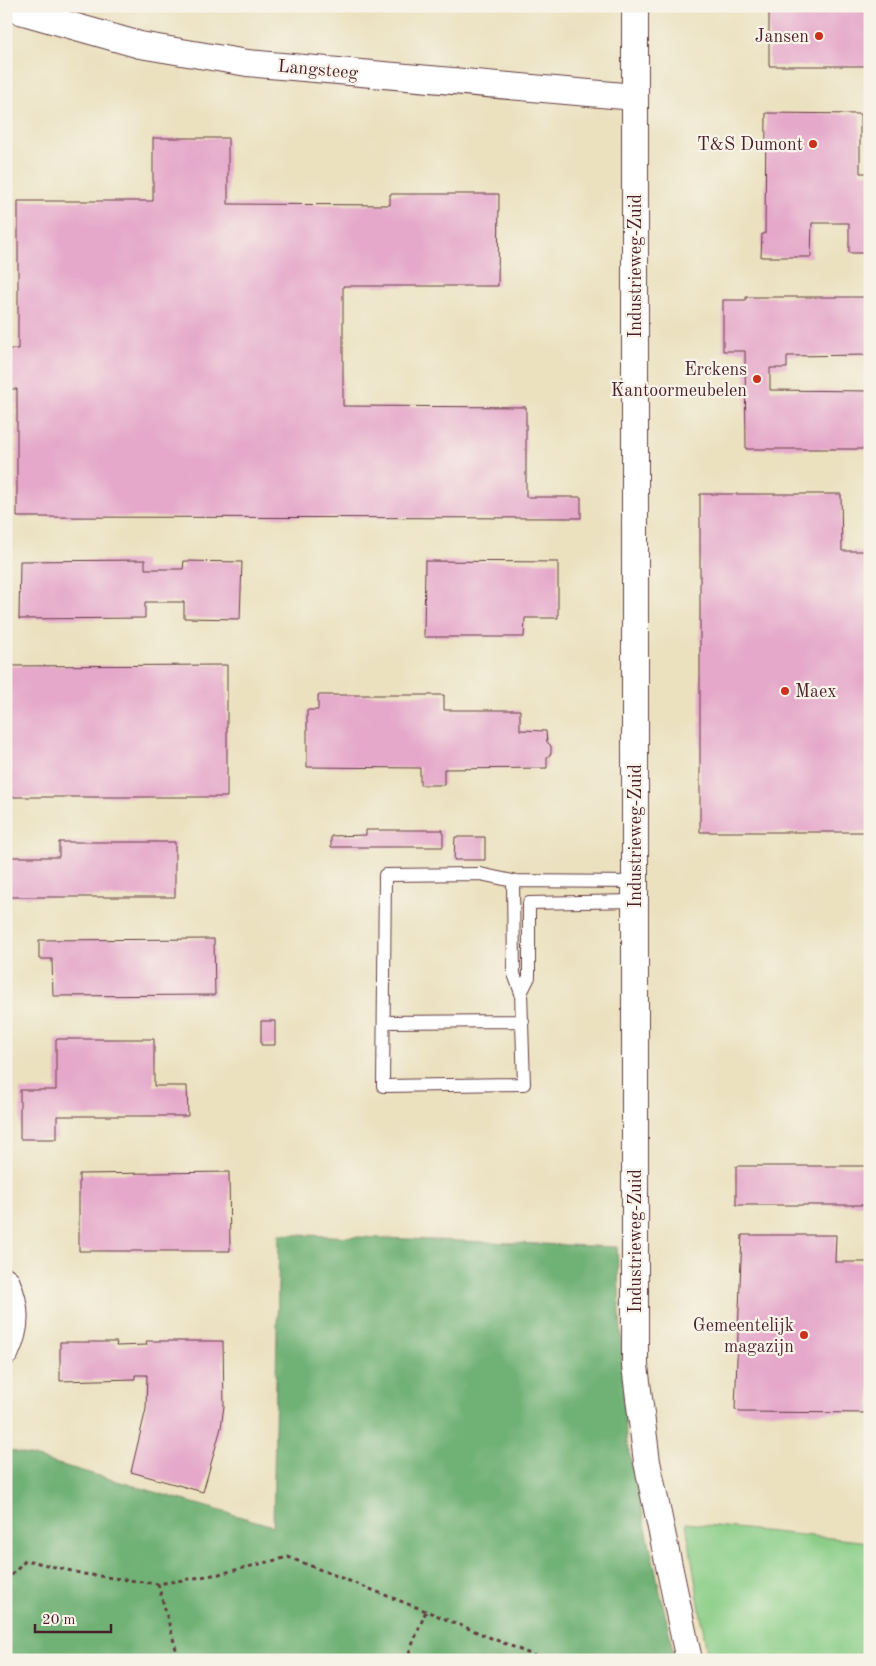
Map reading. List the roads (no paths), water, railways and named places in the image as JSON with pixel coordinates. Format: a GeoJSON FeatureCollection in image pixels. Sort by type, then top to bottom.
{"type":"FeatureCollection","features":[{"type":"Feature","properties":{"kind":"street","name":"Industrieweg-Zuid"},"geometry":{"type":"LineString","coordinates":[[635,6],[635,1366],[647,1462],[689,1660]]}},
{"type":"Feature","properties":{"kind":"street","name":"Langsteeg"},"geometry":{"type":"LineString","coordinates":[[6,7],[140,45],[247,63],[635,97]]}},
{"type":"Feature","properties":{"kind":"street"},"geometry":{"type":"LineString","coordinates":[[6,1281],[14,1298],[15,1325],[6,1352]]}},
{"type":"Feature","properties":{"kind":"lane"},"geometry":{"type":"LineString","coordinates":[[513,881],[514,974],[521,993],[524,1084],[383,1086],[385,875],[480,874],[513,881],[635,892]]}},
{"type":"Feature","properties":{"kind":"lane"},"geometry":{"type":"LineString","coordinates":[[521,993],[529,977],[529,903],[635,892]]}},
{"type":"Feature","properties":{"kind":"lane"},"geometry":{"type":"LineString","coordinates":[[384,1022],[523,1021]]}},
{"type":"Feature","properties":{"kind":"place","name":"Jansen"},"geometry":{"type":"Point","coordinates":[819,36]}},
{"type":"Feature","properties":{"kind":"place","name":"T&S Dumont"},"geometry":{"type":"Point","coordinates":[813,144]}},
{"type":"Feature","properties":{"kind":"place","name":"Erckens Kantoormeubelen"},"geometry":{"type":"Point","coordinates":[757,379]}},
{"type":"Feature","properties":{"kind":"place","name":"Maex"},"geometry":{"type":"Point","coordinates":[785,691]}},
{"type":"Feature","properties":{"kind":"place","name":"Gemeentelijk magazijn"},"geometry":{"type":"Point","coordinates":[804,1335]}}]}
